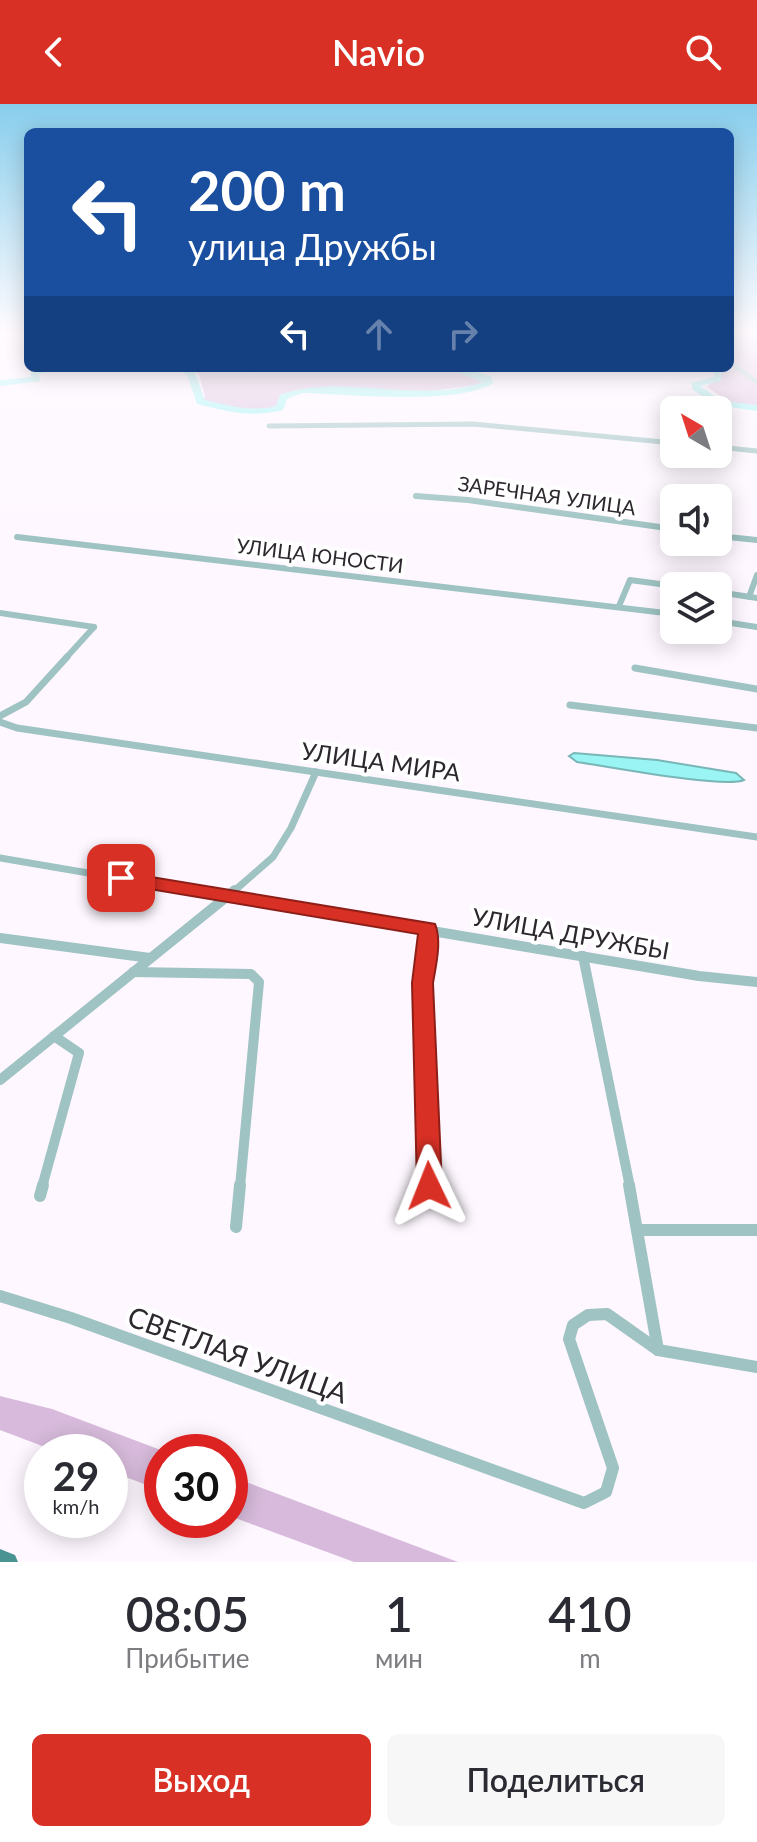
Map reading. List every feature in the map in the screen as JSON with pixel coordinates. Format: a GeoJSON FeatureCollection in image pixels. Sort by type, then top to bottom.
{"type":"FeatureCollection","features":[{"type":"Feature","properties":{"kind":"main road"},"geometry":{"type":"LineString","coordinates":[[0,1559],[8,1562]]}},
{"type":"Feature","properties":{"kind":"street"},"geometry":{"type":"LineString","coordinates":[[269,426],[473,424],[660,442]]}},
{"type":"Feature","properties":{"kind":"street"},"geometry":{"type":"LineString","coordinates":[[732,448],[757,450]]}},
{"type":"Feature","properties":{"kind":"street","name":"ЗАРЕЧНАЯ УЛИЦА"},"geometry":{"type":"LineString","coordinates":[[416,496],[468,500],[660,527]]}},
{"type":"Feature","properties":{"kind":"street","name":"УЛИЦА ЮНОСТИ"},"geometry":{"type":"LineString","coordinates":[[17,537],[660,612]]}},
{"type":"Feature","properties":{"kind":"street"},"geometry":{"type":"LineString","coordinates":[[732,537],[757,540]]}},
{"type":"Feature","properties":{"kind":"street"},"geometry":{"type":"LineString","coordinates":[[732,594],[753,597],[757,575]]}},
{"type":"Feature","properties":{"kind":"street"},"geometry":{"type":"LineString","coordinates":[[619,606],[630,580],[660,584]]}},
{"type":"Feature","properties":{"kind":"street"},"geometry":{"type":"LineString","coordinates":[[0,613],[94,627],[26,702],[0,716]]}},
{"type":"Feature","properties":{"kind":"street"},"geometry":{"type":"LineString","coordinates":[[732,623],[757,627]]}},
{"type":"Feature","properties":{"kind":"street"},"geometry":{"type":"LineString","coordinates":[[635,668],[757,689]]}},
{"type":"Feature","properties":{"kind":"street"},"geometry":{"type":"LineString","coordinates":[[570,705],[757,728]]}},
{"type":"Feature","properties":{"kind":"street","name":"УЛИЦА МИРА"},"geometry":{"type":"LineString","coordinates":[[0,722],[17,728],[757,837]]}},
{"type":"Feature","properties":{"kind":"street"},"geometry":{"type":"LineString","coordinates":[[0,1080],[273,857],[291,828],[316,772]]}},
{"type":"Feature","properties":{"kind":"street","name":"УЛИЦА ДРУЖБЫ"},"geometry":{"type":"LineString","coordinates":[[0,858],[756,984]]}},
{"type":"Feature","properties":{"kind":"street"},"geometry":{"type":"LineString","coordinates":[[428,929],[422,983],[429,1186]]}},
{"type":"Feature","properties":{"kind":"street"},"geometry":{"type":"LineString","coordinates":[[0,938],[151,958]]}},
{"type":"Feature","properties":{"kind":"street"},"geometry":{"type":"LineString","coordinates":[[583,956],[658,1350],[757,1367]]}},
{"type":"Feature","properties":{"kind":"street"},"geometry":{"type":"LineString","coordinates":[[132,972],[251,974],[259,982],[236,1227]]}},
{"type":"Feature","properties":{"kind":"street"},"geometry":{"type":"LineString","coordinates":[[40,1196],[79,1053],[54,1036]]}},
{"type":"Feature","properties":{"kind":"street"},"geometry":{"type":"LineString","coordinates":[[637,1230],[757,1230]]}},
{"type":"Feature","properties":{"kind":"street","name":"СВЕТЛАЯ УЛИЦА"},"geometry":{"type":"LineString","coordinates":[[0,1296],[84,1323],[457,1460],[584,1503],[600,1499],[611,1488],[613,1468],[569,1339],[573,1325],[588,1315],[607,1314],[658,1350]]}},
{"type":"Feature","properties":{"kind":"shaded area"},"geometry":{"type":"Polygon","coordinates":[[[204,398],[286,398],[284,406],[264,412],[232,410],[202,402],[204,398]]]}},
{"type":"Feature","properties":{"kind":"shaded area"},"geometry":{"type":"Polygon","coordinates":[[[732,398],[757,398],[757,407],[732,402],[732,398]]]}},
{"type":"Feature","properties":{"kind":"shaded area"},"geometry":{"type":"Polygon","coordinates":[[[0,1396],[52,1409],[118,1434],[24,1434],[24,1439],[0,1430],[0,1396]]]}},
{"type":"Feature","properties":{"kind":"shaded area"},"geometry":{"type":"Polygon","coordinates":[[[128,1438],[144,1444],[144,1484],[128,1478],[128,1438]]]}},
{"type":"Feature","properties":{"kind":"shaded area"},"geometry":{"type":"Polygon","coordinates":[[[248,1483],[458,1562],[354,1562],[248,1523],[248,1483]]]}},
{"type":"Feature","properties":{"kind":"water"},"geometry":{"type":"Polygon","coordinates":[[[574,753],[657,760],[736,773],[744,780],[714,782],[637,772],[577,762],[569,756],[574,753]]]}},
{"type":"Feature","properties":{"kind":"waterway"},"geometry":{"type":"LineString","coordinates":[[201,398],[200,402],[259,413],[280,408],[283,398]]}},
{"type":"Feature","properties":{"kind":"waterway"},"geometry":{"type":"LineString","coordinates":[[711,398],[719,403],[757,408]]}},
{"type":"Feature","properties":{"kind":"route"},"geometry":{"type":"LineString","coordinates":[[121,878],[428,929],[422,983],[429,1186]]}}]}
